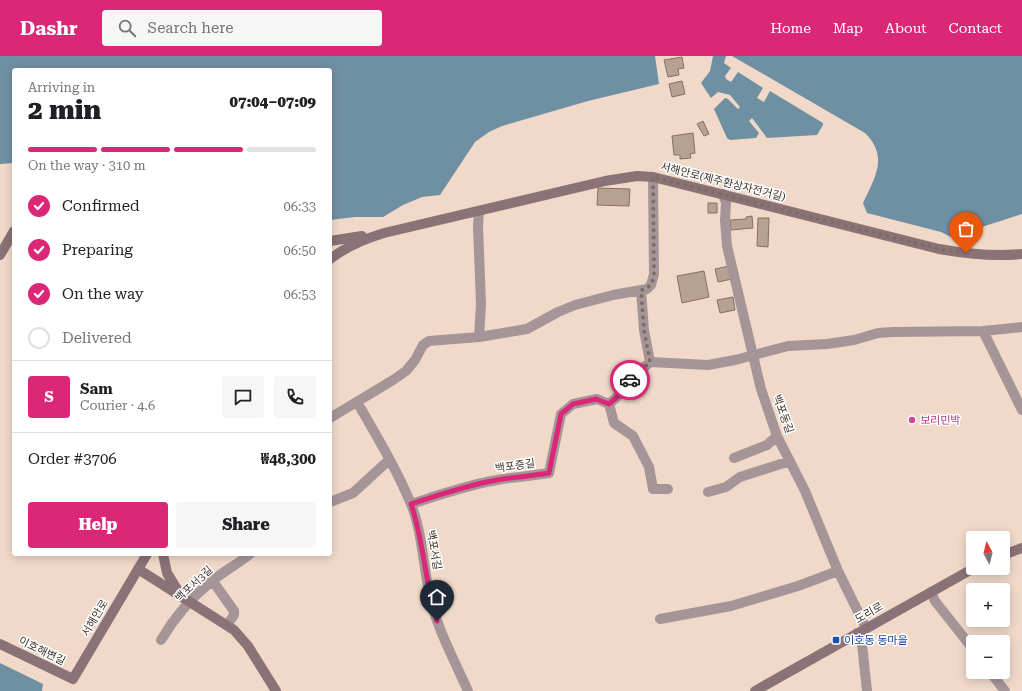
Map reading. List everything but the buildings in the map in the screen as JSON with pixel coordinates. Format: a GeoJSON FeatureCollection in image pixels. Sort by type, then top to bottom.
{"type":"FeatureCollection","features":[{"type":"Feature","properties":{"kind":"street","name":"서해안로(제주환상자전거길)"},"geometry":{"type":"LineString","coordinates":[[332,258],[356,242],[384,232],[605,181],[637,176],[653,177],[939,249],[994,256],[1022,254]]}},
{"type":"Feature","properties":{"kind":"street"},"geometry":{"type":"LineString","coordinates":[[332,417],[406,370],[426,342],[445,339],[479,337],[527,329],[558,312],[575,305],[613,295],[647,289],[651,285],[654,274],[653,177]]}},
{"type":"Feature","properties":{"kind":"street","name":"백포동길"},"geometry":{"type":"LineString","coordinates":[[723,194],[726,203],[725,220],[727,246],[761,388],[777,436],[805,491],[862,630],[867,691]]}},
{"type":"Feature","properties":{"kind":"street"},"geometry":{"type":"LineString","coordinates":[[479,211],[478,226],[481,304],[479,337]]}},
{"type":"Feature","properties":{"kind":"street"},"geometry":{"type":"LineString","coordinates":[[332,241],[384,232]]}},
{"type":"Feature","properties":{"kind":"street"},"geometry":{"type":"LineString","coordinates":[[0,255],[12,234]]}},
{"type":"Feature","properties":{"kind":"street"},"geometry":{"type":"LineString","coordinates":[[641,290],[644,330],[650,362]]}},
{"type":"Feature","properties":{"kind":"street"},"geometry":{"type":"LineString","coordinates":[[668,488],[653,489],[649,466],[633,436],[614,423],[609,404],[617,397],[631,379],[650,362],[708,365],[735,360],[788,346],[827,344],[854,340],[878,333],[983,330],[1022,327]]}},
{"type":"Feature","properties":{"kind":"street"},"geometry":{"type":"LineString","coordinates":[[983,330],[1022,410]]}},
{"type":"Feature","properties":{"kind":"street","name":"백포중길"},"geometry":{"type":"LineString","coordinates":[[411,504],[464,487],[497,480],[530,477],[549,473],[561,414],[573,404],[596,399],[609,404]]}},
{"type":"Feature","properties":{"kind":"street","name":"백포서길"},"geometry":{"type":"LineString","coordinates":[[357,402],[411,504],[418,529],[431,602],[437,621],[468,691]]}},
{"type":"Feature","properties":{"kind":"street"},"geometry":{"type":"LineString","coordinates":[[734,458],[767,445],[777,436]]}},
{"type":"Feature","properties":{"kind":"street"},"geometry":{"type":"LineString","coordinates":[[332,501],[353,492],[389,460]]}},
{"type":"Feature","properties":{"kind":"street"},"geometry":{"type":"LineString","coordinates":[[708,492],[726,487],[740,477],[790,461]]}},
{"type":"Feature","properties":{"kind":"street"},"geometry":{"type":"LineString","coordinates":[[1010,552],[1022,548]]}},
{"type":"Feature","properties":{"kind":"street"},"geometry":{"type":"LineString","coordinates":[[146,556],[138,570],[234,630],[248,646],[276,691]]}},
{"type":"Feature","properties":{"kind":"street"},"geometry":{"type":"LineString","coordinates":[[163,556],[167,573],[186,600]]}},
{"type":"Feature","properties":{"kind":"street","name":"백포서3길"},"geometry":{"type":"LineString","coordinates":[[161,640],[186,600],[212,580],[240,563],[248,556]]}},
{"type":"Feature","properties":{"kind":"street","name":"서해안로"},"geometry":{"type":"LineString","coordinates":[[73,679],[138,570]]}},
{"type":"Feature","properties":{"kind":"street"},"geometry":{"type":"LineString","coordinates":[[660,619],[731,606],[798,586],[838,571]]}},
{"type":"Feature","properties":{"kind":"street","name":"도리로"},"geometry":{"type":"LineString","coordinates":[[755,691],[966,572]]}},
{"type":"Feature","properties":{"kind":"street"},"geometry":{"type":"LineString","coordinates":[[212,580],[234,612],[234,615],[227,625]]}},
{"type":"Feature","properties":{"kind":"street"},"geometry":{"type":"LineString","coordinates":[[931,592],[939,607],[966,640]]}},
{"type":"Feature","properties":{"kind":"street","name":"이호해변길"},"geometry":{"type":"LineString","coordinates":[[0,644],[73,679]]}},
{"type":"Feature","properties":{"kind":"street"},"geometry":{"type":"LineString","coordinates":[[995,679],[1004,691]]}},
{"type":"Feature","properties":{"kind":"water"},"geometry":{"type":"Polygon","coordinates":[[[0,56],[655,56],[659,84],[588,101],[502,126],[489,132],[475,142],[440,195],[422,197],[403,205],[383,217],[355,217],[332,220],[332,68],[12,68],[12,163],[0,164],[0,56]]]}},
{"type":"Feature","properties":{"kind":"water"},"geometry":{"type":"Polygon","coordinates":[[[713,56],[726,56],[724,63],[731,68],[725,76],[726,79],[731,82],[738,72],[763,88],[757,98],[764,102],[770,91],[823,123],[817,135],[767,138],[752,118],[749,121],[759,133],[756,138],[730,140],[727,138],[714,109],[725,98],[738,109],[740,107],[730,95],[718,92],[711,98],[701,83],[710,71],[713,56]]]}},
{"type":"Feature","properties":{"kind":"water"},"geometry":{"type":"Polygon","coordinates":[[[732,56],[1022,56],[1022,214],[951,237],[941,232],[867,213],[863,203],[875,176],[878,167],[878,159],[872,142],[865,133],[732,56]]]}},
{"type":"Feature","properties":{"kind":"water"},"geometry":{"type":"Polygon","coordinates":[[[0,663],[43,684],[42,691],[0,691],[0,663]]]}},
{"type":"Feature","properties":{"kind":"way so far"},"geometry":{"type":"LineString","coordinates":[[630,380],[650,362],[644,330],[641,290],[647,289],[654,280],[653,177],[939,249],[966,253]]}},
{"type":"Feature","properties":{"kind":"place","name":"보리민박"},"geometry":{"type":"Point","coordinates":[912,420]}},
{"type":"Feature","properties":{"kind":"place","name":"이호동 동마을"},"geometry":{"type":"Point","coordinates":[836,640]}},
{"type":"Feature","properties":{"kind":"route"},"geometry":{"type":"LineString","coordinates":[[437,621],[431,602],[418,529],[411,504],[464,487],[486,482],[530,477],[549,473],[561,414],[573,404],[596,399],[609,404],[617,397],[630,380]]}}]}
